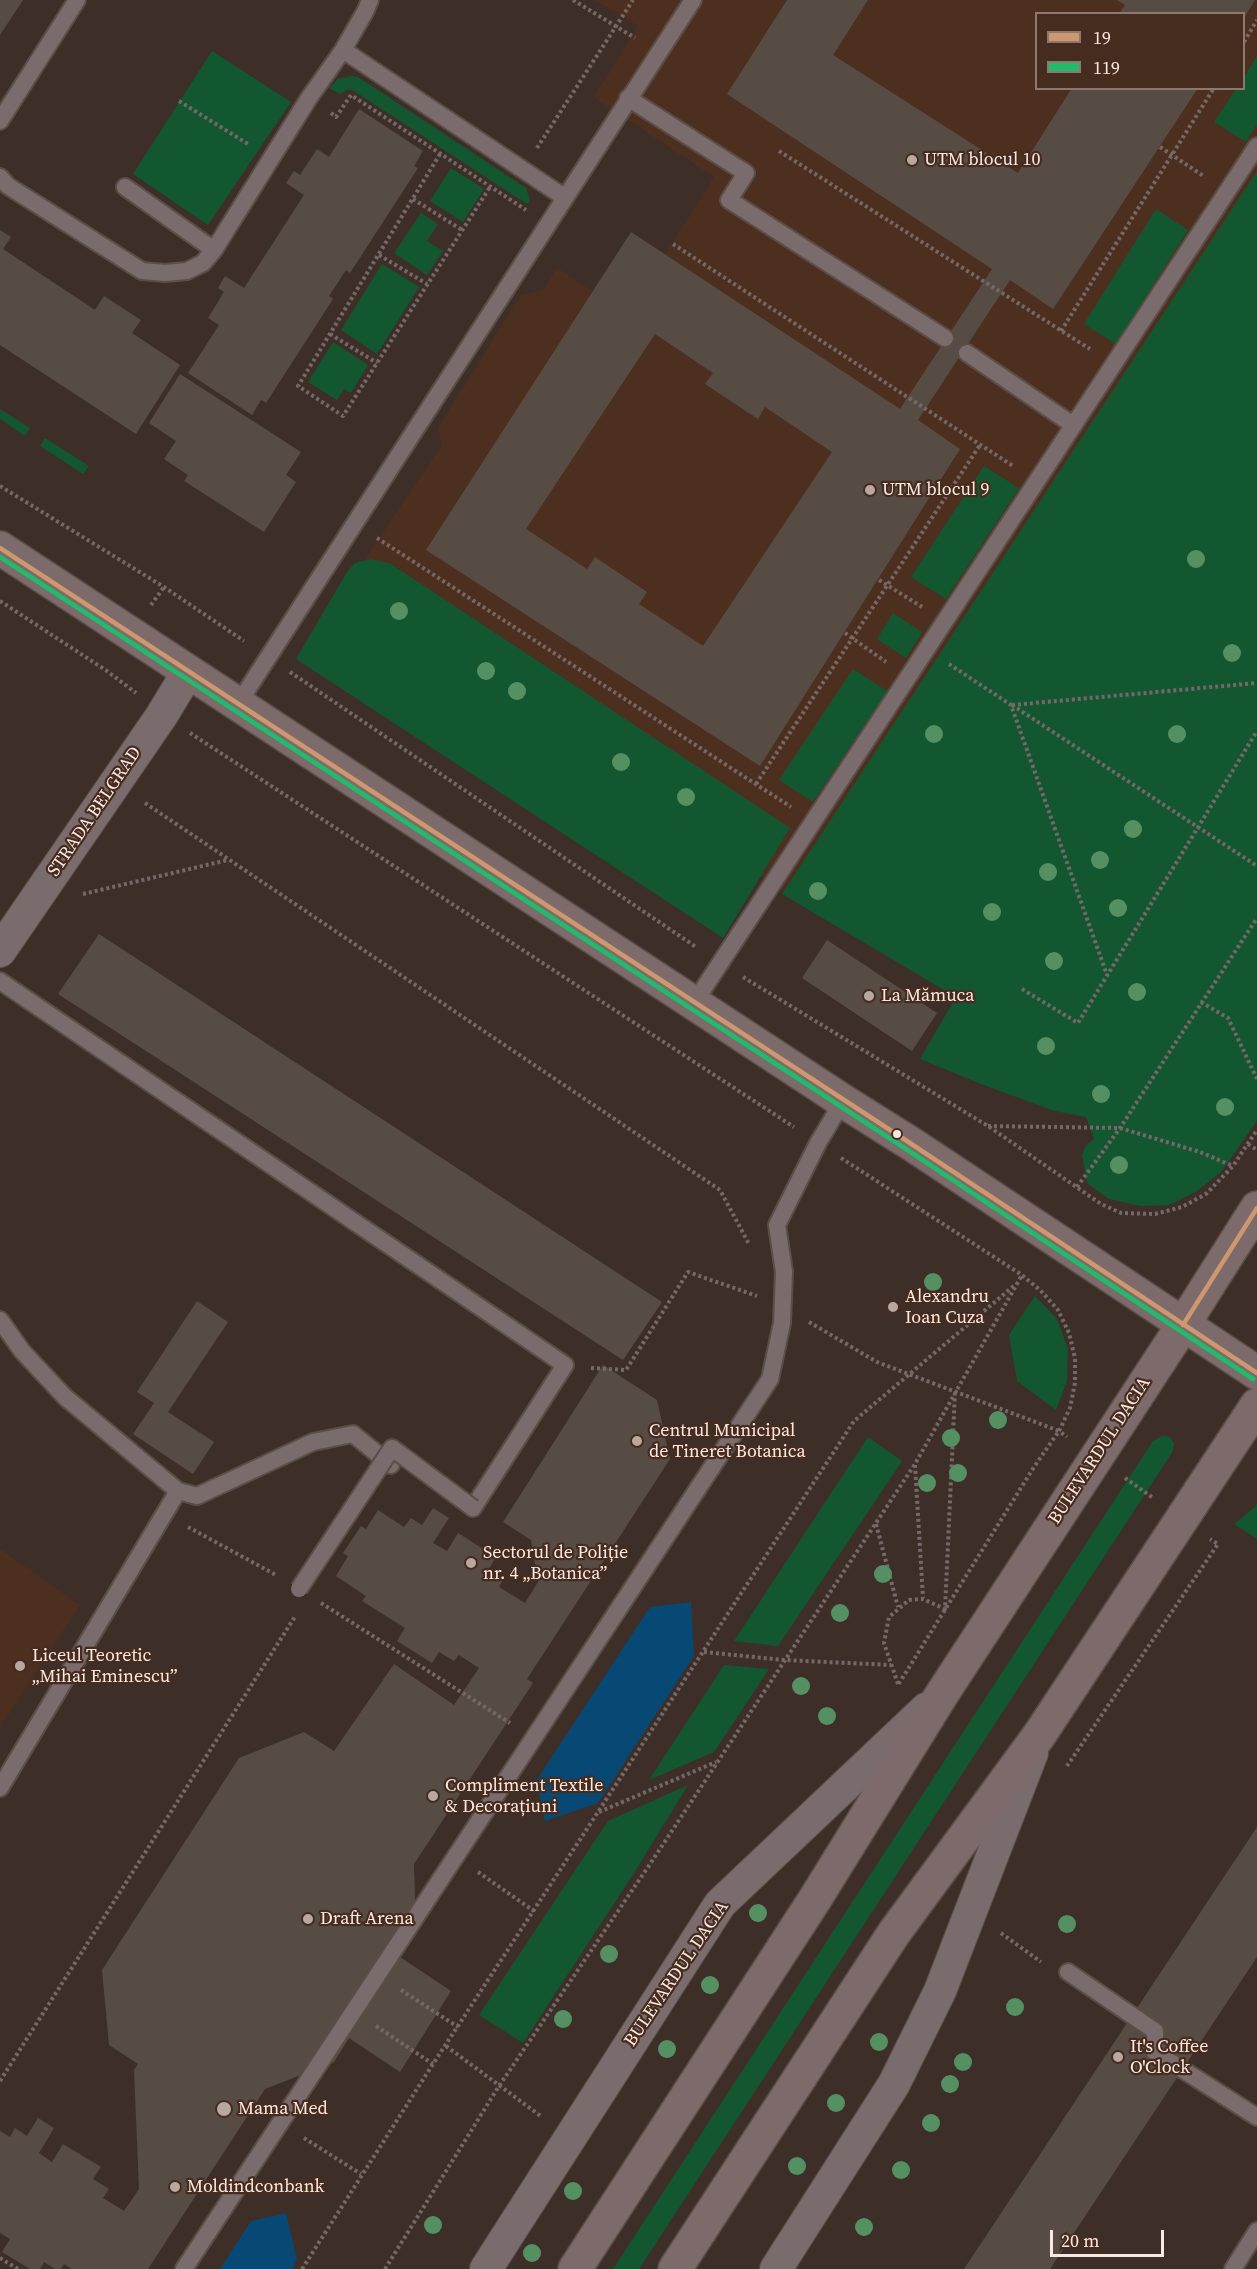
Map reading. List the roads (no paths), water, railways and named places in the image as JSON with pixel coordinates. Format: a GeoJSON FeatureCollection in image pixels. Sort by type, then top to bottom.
{"type":"FeatureCollection","features":[{"type":"Feature","properties":{"kind":"main road"},"geometry":{"type":"LineString","coordinates":[[0,548],[843,1101],[913,1144],[1257,1373]]}},
{"type":"Feature","properties":{"kind":"main road","name":"BULEVARDUL DACIA"},"geometry":{"type":"LineString","coordinates":[[575,2269],[815,1899],[942,1694],[1257,1208]]}},
{"type":"Feature","properties":{"kind":"main road"},"geometry":{"type":"LineString","coordinates":[[675,2269],[894,1933],[1040,1734],[1257,1405]]}},
{"type":"Feature","properties":{"kind":"street","name":"STRADA BELGRAD"},"geometry":{"type":"LineString","coordinates":[[0,951],[162,715],[188,672]]}},
{"type":"Feature","properties":{"kind":"street","name":"BULEVARDUL DACIA"},"geometry":{"type":"LineString","coordinates":[[486,2269],[720,1904],[942,1694]]}},
{"type":"Feature","properties":{"kind":"street"},"geometry":{"type":"LineString","coordinates":[[776,2269],[894,2084],[920,2033],[940,1991],[1040,1734]]}},
{"type":"Feature","properties":{"kind":"lane"},"geometry":{"type":"LineString","coordinates":[[0,121],[77,0]]}},
{"type":"Feature","properties":{"kind":"lane"},"geometry":{"type":"LineString","coordinates":[[0,177],[8,186],[142,271],[187,272],[203,262],[214,250],[309,98],[343,50],[370,0]]}},
{"type":"Feature","properties":{"kind":"lane"},"geometry":{"type":"LineString","coordinates":[[238,704],[564,196],[693,0]]}},
{"type":"Feature","properties":{"kind":"lane"},"geometry":{"type":"LineString","coordinates":[[343,50],[564,196]]}},
{"type":"Feature","properties":{"kind":"lane"},"geometry":{"type":"LineString","coordinates":[[628,98],[746,173],[729,200],[945,338]]}},
{"type":"Feature","properties":{"kind":"lane"},"geometry":{"type":"LineString","coordinates":[[694,1003],[1257,146]]}},
{"type":"Feature","properties":{"kind":"lane"},"geometry":{"type":"LineString","coordinates":[[125,187],[214,250]]}},
{"type":"Feature","properties":{"kind":"lane"},"geometry":{"type":"LineString","coordinates":[[967,352],[1073,425]]}},
{"type":"Feature","properties":{"kind":"lane"},"geometry":{"type":"LineString","coordinates":[[0,981],[565,1365],[473,1508],[392,1449],[299,1589]]}},
{"type":"Feature","properties":{"kind":"lane"},"geometry":{"type":"LineString","coordinates":[[184,2269],[770,1379],[782,1323],[783,1305],[784,1272],[777,1225],[818,1143],[843,1101]]}},
{"type":"Feature","properties":{"kind":"lane"},"geometry":{"type":"LineString","coordinates":[[0,1320],[22,1351],[65,1397],[178,1491],[197,1496],[313,1442],[353,1434],[391,1465]]}},
{"type":"Feature","properties":{"kind":"lane"},"geometry":{"type":"LineString","coordinates":[[0,1788],[178,1491]]}},
{"type":"Feature","properties":{"kind":"lane"},"geometry":{"type":"LineString","coordinates":[[1068,1972],[1155,2031],[1155,2052],[1257,2117]]}},
{"type":"Feature","properties":{"kind":"lane"},"geometry":{"type":"LineString","coordinates":[[1233,2269],[1257,2231]]}},
{"type":"Feature","properties":{"kind":"water"},"geometry":{"type":"Polygon","coordinates":[[[691,1602],[694,1656],[598,1803],[545,1821],[536,1781],[650,1607],[691,1602]]]}},
{"type":"Feature","properties":{"kind":"water"},"geometry":{"type":"Polygon","coordinates":[[[286,2213],[297,2260],[292,2269],[220,2269],[251,2221],[286,2213]]]}},
{"type":"Feature","properties":{"kind":"place","name":"UTM blocul 10"},"geometry":{"type":"Point","coordinates":[912,160]}},
{"type":"Feature","properties":{"kind":"place","name":"UTM blocul 9"},"geometry":{"type":"Point","coordinates":[870,490]}},
{"type":"Feature","properties":{"kind":"place","name":"La Mămuca"},"geometry":{"type":"Point","coordinates":[869,996]}},
{"type":"Feature","properties":{"kind":"place","name":"Alexandru Ioan Cuza"},"geometry":{"type":"Point","coordinates":[893,1307]}},
{"type":"Feature","properties":{"kind":"place","name":"Centrul Municipal de Tineret Botanica"},"geometry":{"type":"Point","coordinates":[637,1441]}},
{"type":"Feature","properties":{"kind":"place","name":"Sectorul de Poliție nr. 4 „Botanica”"},"geometry":{"type":"Point","coordinates":[471,1563]}},
{"type":"Feature","properties":{"kind":"place","name":"Liceul Teoretic „Mihai Eminescu”"},"geometry":{"type":"Point","coordinates":[20,1666]}},
{"type":"Feature","properties":{"kind":"place","name":"Compliment Textile & Decorațiuni"},"geometry":{"type":"Point","coordinates":[433,1796]}},
{"type":"Feature","properties":{"kind":"place","name":"Draft Arena"},"geometry":{"type":"Point","coordinates":[308,1919]}},
{"type":"Feature","properties":{"kind":"place","name":"It's Coffee O'Clock"},"geometry":{"type":"Point","coordinates":[1118,2057]}},
{"type":"Feature","properties":{"kind":"place","name":"Mama Med"},"geometry":{"type":"Point","coordinates":[224,2109]}},
{"type":"Feature","properties":{"kind":"place","name":"Moldindconbank"},"geometry":{"type":"Point","coordinates":[175,2187]}}]}
